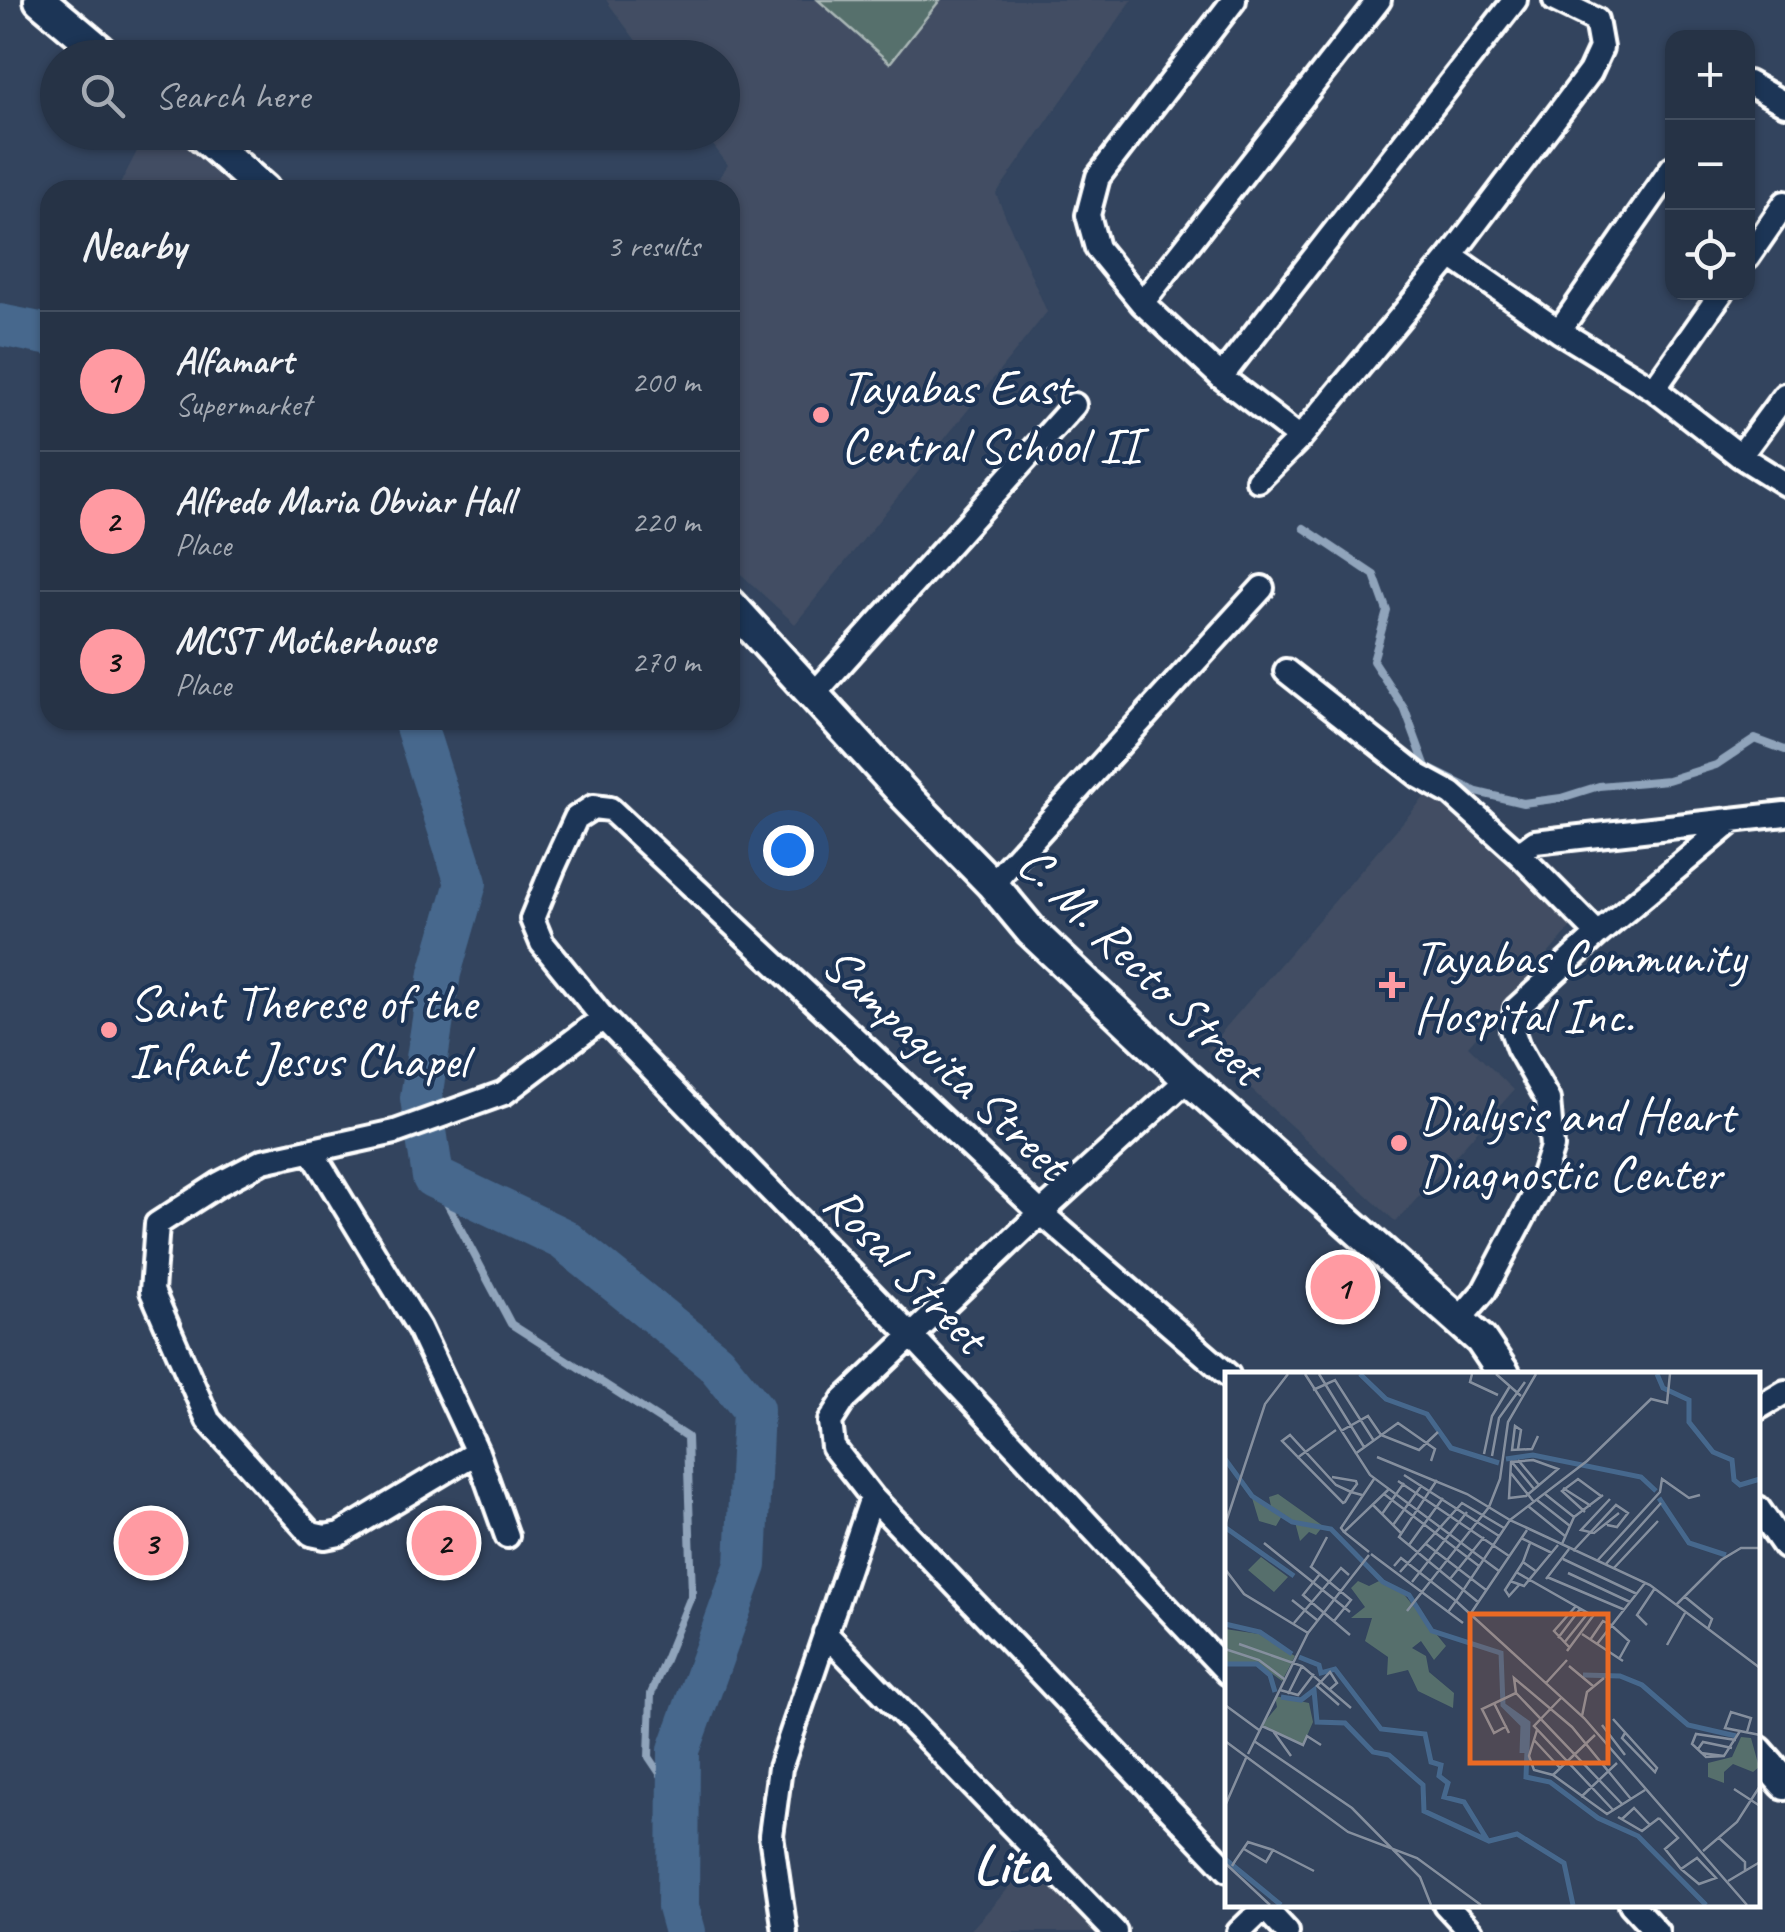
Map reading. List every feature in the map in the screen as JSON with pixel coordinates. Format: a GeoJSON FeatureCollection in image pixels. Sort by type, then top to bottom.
{"type":"FeatureCollection","features":[{"type":"Feature","properties":{"kind":"main road"},"geometry":{"type":"LineString","coordinates":[[40,0],[88,40]]}},
{"type":"Feature","properties":{"kind":"main road"},"geometry":{"type":"LineString","coordinates":[[218,150],[253,180]]}},
{"type":"Feature","properties":{"kind":"main road","name":"C. M. Recto Street"},"geometry":{"type":"LineString","coordinates":[[740,615],[992,884],[1031,931],[1188,1079],[1481,1340],[1503,1372]]}},
{"type":"Feature","properties":{"kind":"main road"},"geometry":{"type":"LineString","coordinates":[[1760,1754],[1785,1783]]}},
{"type":"Feature","properties":{"kind":"street"},"geometry":{"type":"LineString","coordinates":[[1234,0],[1098,178],[1088,216],[1097,248],[1142,303],[1221,377],[1300,438]]}},
{"type":"Feature","properties":{"kind":"street"},"geometry":{"type":"LineString","coordinates":[[1142,303],[1380,0]]}},
{"type":"Feature","properties":{"kind":"street"},"geometry":{"type":"LineString","coordinates":[[1221,377],[1515,0]]}},
{"type":"Feature","properties":{"kind":"street"},"geometry":{"type":"LineString","coordinates":[[1258,480],[1300,438],[1451,256],[1590,72],[1601,48],[1596,20],[1556,0]]}},
{"type":"Feature","properties":{"kind":"street"},"geometry":{"type":"LineString","coordinates":[[1755,87],[1785,104]]}},
{"type":"Feature","properties":{"kind":"street"},"geometry":{"type":"LineString","coordinates":[[1558,331],[1665,178]]}},
{"type":"Feature","properties":{"kind":"street"},"geometry":{"type":"LineString","coordinates":[[1755,246],[1785,203]]}},
{"type":"Feature","properties":{"kind":"street"},"geometry":{"type":"LineString","coordinates":[[1451,256],[1558,331],[1654,389],[1740,456],[1785,484]]}},
{"type":"Feature","properties":{"kind":"street"},"geometry":{"type":"LineString","coordinates":[[1654,389],[1716,300]]}},
{"type":"Feature","properties":{"kind":"street"},"geometry":{"type":"LineString","coordinates":[[1740,456],[1785,395]]}},
{"type":"Feature","properties":{"kind":"street"},"geometry":{"type":"LineString","coordinates":[[814,694],[1074,404]]}},
{"type":"Feature","properties":{"kind":"street"},"geometry":{"type":"LineString","coordinates":[[992,884],[1262,588]]}},
{"type":"Feature","properties":{"kind":"street"},"geometry":{"type":"LineString","coordinates":[[1286,671],[1419,776],[1452,794],[1519,854],[1598,934]]}},
{"type":"Feature","properties":{"kind":"street","name":"Sampaguita Street"},"geometry":{"type":"LineString","coordinates":[[532,919],[576,818],[593,807],[610,809],[1042,1213],[1225,1372]]}},
{"type":"Feature","properties":{"kind":"street"},"geometry":{"type":"LineString","coordinates":[[1519,854],[1535,842],[1785,814]]}},
{"type":"Feature","properties":{"kind":"street"},"geometry":{"type":"LineString","coordinates":[[1458,1321],[1484,1292],[1539,1187],[1552,1147],[1548,1100],[1512,1030],[1516,1009],[1734,820]]}},
{"type":"Feature","properties":{"kind":"street","name":"Rosal Street"},"geometry":{"type":"LineString","coordinates":[[532,919],[542,943],[603,1018],[912,1337],[1225,1670]]}},
{"type":"Feature","properties":{"kind":"street"},"geometry":{"type":"LineString","coordinates":[[477,1452],[340,1534],[311,1534],[208,1420],[152,1291],[157,1224],[219,1184],[263,1162],[395,1132],[504,1093],[603,1018]]}},
{"type":"Feature","properties":{"kind":"street"},"geometry":{"type":"LineString","coordinates":[[1188,1079],[844,1400],[830,1422],[833,1447],[872,1497],[1225,1867]]}},
{"type":"Feature","properties":{"kind":"street"},"geometry":{"type":"LineString","coordinates":[[312,1152],[420,1328],[477,1452],[507,1536]]}},
{"type":"Feature","properties":{"kind":"street"},"geometry":{"type":"LineString","coordinates":[[1760,1407],[1785,1392]]}},
{"type":"Feature","properties":{"kind":"street"},"geometry":{"type":"LineString","coordinates":[[785,1932],[770,1835],[780,1768],[872,1497]]}},
{"type":"Feature","properties":{"kind":"street"},"geometry":{"type":"LineString","coordinates":[[1760,1511],[1785,1547]]}},
{"type":"Feature","properties":{"kind":"street"},"geometry":{"type":"LineString","coordinates":[[825,1634],[1115,1932]]}},
{"type":"Feature","properties":{"kind":"street"},"geometry":{"type":"LineString","coordinates":[[1239,1932],[1263,1907]]}},
{"type":"Feature","properties":{"kind":"street"},"geometry":{"type":"LineString","coordinates":[[1265,1907],[1287,1932]]}},
{"type":"Feature","properties":{"kind":"street"},"geometry":{"type":"LineString","coordinates":[[1448,1907],[1471,1932]]}},
{"type":"Feature","properties":{"kind":"street"},"geometry":{"type":"LineString","coordinates":[[1634,1907],[1657,1932]]}},
{"type":"Feature","properties":{"kind":"shaded area"},"geometry":{"type":"Polygon","coordinates":[[[606,0],[1132,0],[996,194],[1047,312],[795,624],[740,573],[740,180],[717,180],[728,165],[717,150],[740,150],[740,40],[635,40],[606,0]]]}},
{"type":"Feature","properties":{"kind":"shaded area"},"geometry":{"type":"Polygon","coordinates":[[[138,150],[199,150],[234,180],[122,180],[138,150]]]}},
{"type":"Feature","properties":{"kind":"shaded area","name":"Tayabas Community Hospital Inc."},"geometry":{"type":"Polygon","coordinates":[[[1428,793],[1574,924],[1468,1046],[1514,1090],[1396,1222],[1207,1049],[1428,793]]]}},
{"type":"Feature","properties":{"kind":"shaded area"},"geometry":{"type":"Polygon","coordinates":[[[1033,1861],[1103,1932],[969,1932],[1033,1861]]]}},
{"type":"Feature","properties":{"kind":"green space"},"geometry":{"type":"Polygon","coordinates":[[[818,0],[940,0],[890,63],[818,0]]]}},
{"type":"Feature","properties":{"kind":"waterway"},"geometry":{"type":"LineString","coordinates":[[0,325],[40,333]]}},
{"type":"Feature","properties":{"kind":"waterway"},"geometry":{"type":"LineString","coordinates":[[1304,528],[1374,575],[1387,611],[1373,661],[1405,710],[1426,767],[1477,792],[1523,803],[1561,798],[1599,786],[1668,780],[1716,765],[1755,739],[1785,750]]}},
{"type":"Feature","properties":{"kind":"waterway"},"geometry":{"type":"LineString","coordinates":[[417,730],[466,883],[440,973],[421,1098],[433,1177],[563,1239],[715,1362],[753,1409],[746,1565],[679,1750],[678,1907],[685,1932]]}},
{"type":"Feature","properties":{"kind":"waterway"},"geometry":{"type":"LineString","coordinates":[[433,1177],[511,1324],[687,1437],[692,1594],[651,1694],[649,1757],[678,1800]]}},
{"type":"Feature","properties":{"kind":"place","name":"Tayabas East Central School II"},"geometry":{"type":"Point","coordinates":[821,415]}},
{"type":"Feature","properties":{"kind":"place","name":"Tayabas Community Hospital Inc."},"geometry":{"type":"Point","coordinates":[1392,985]}},
{"type":"Feature","properties":{"kind":"place","name":"Saint Therese of the Infant Jesus Chapel"},"geometry":{"type":"Point","coordinates":[109,1030]}},
{"type":"Feature","properties":{"kind":"place","name":"Dialysis and Heart Diagnostic Center"},"geometry":{"type":"Point","coordinates":[1399,1143]}},
{"type":"Feature","properties":{"kind":"place","name":"Alfamart"},"geometry":{"type":"Point","coordinates":[1343,1287]}},
{"type":"Feature","properties":{"kind":"place","name":"MCST Motherhouse"},"geometry":{"type":"Point","coordinates":[151,1543]}},
{"type":"Feature","properties":{"kind":"place","name":"Alfredo Maria Obviar Hall"},"geometry":{"type":"Point","coordinates":[444,1543]}},
{"type":"Feature","properties":{"kind":"district","name":"Lita"},"geometry":{"type":"Point","coordinates":[1011,1864]}}]}
